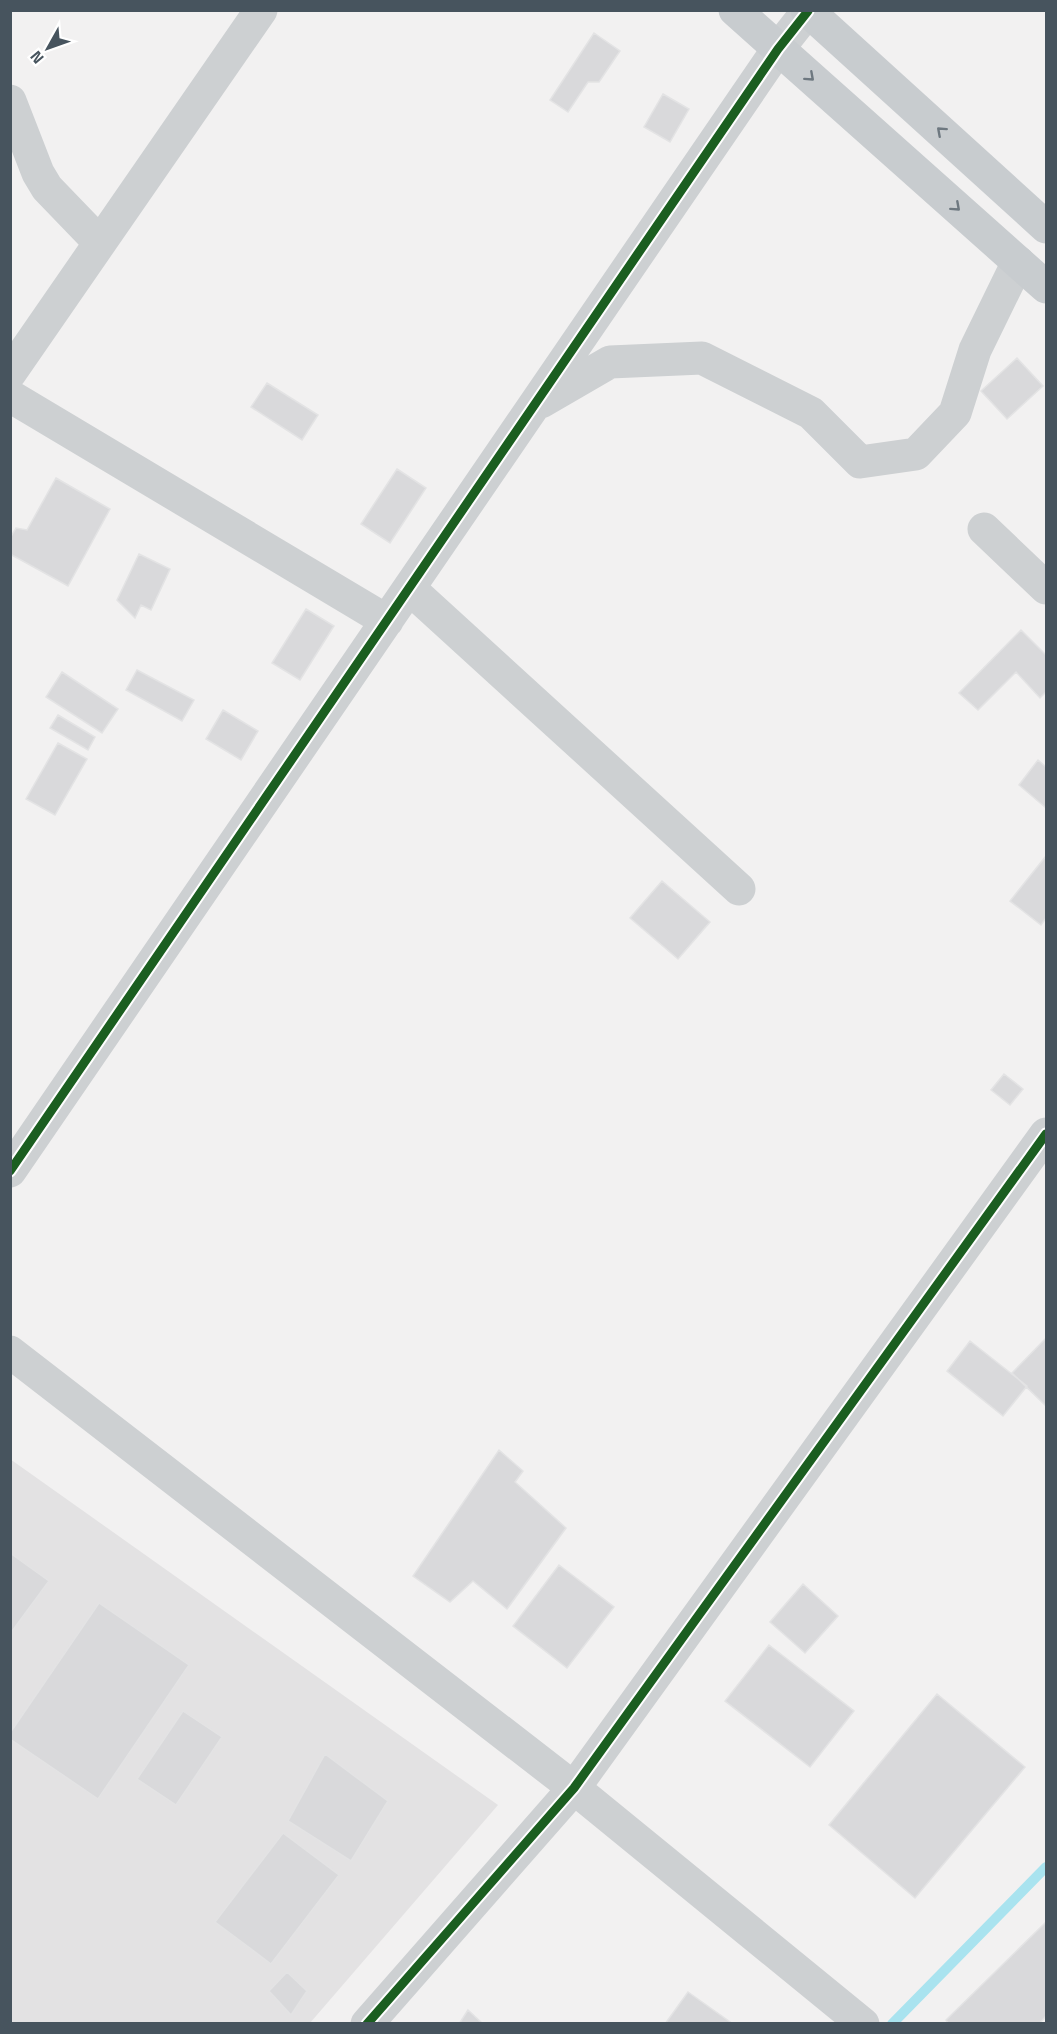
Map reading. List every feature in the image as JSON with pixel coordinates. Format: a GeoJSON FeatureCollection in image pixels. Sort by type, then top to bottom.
{"type":"FeatureCollection","features":[{"type":"Feature","properties":{"kind":"main road"},"geometry":{"type":"LineString","coordinates":[[735,10],[1047,287]]}},
{"type":"Feature","properties":{"kind":"main road"},"geometry":{"type":"LineString","coordinates":[[808,11],[1047,227]]}},
{"type":"Feature","properties":{"kind":"street"},"geometry":{"type":"LineString","coordinates":[[10,374],[261,10]]}},
{"type":"Feature","properties":{"kind":"street"},"geometry":{"type":"LineString","coordinates":[[10,1171],[777,49],[808,11]]}},
{"type":"Feature","properties":{"kind":"street"},"geometry":{"type":"LineString","coordinates":[[10,101],[38,173],[47,188],[100,243]]}},
{"type":"Feature","properties":{"kind":"street"},"geometry":{"type":"LineString","coordinates":[[533,407],[610,362],[702,358],[811,413],[860,462],[916,454],[955,413],[975,350],[1017,262]]}},
{"type":"Feature","properties":{"kind":"street"},"geometry":{"type":"LineString","coordinates":[[10,396],[387,621]]}},
{"type":"Feature","properties":{"kind":"street"},"geometry":{"type":"LineString","coordinates":[[984,529],[1047,588]]}},
{"type":"Feature","properties":{"kind":"street"},"geometry":{"type":"LineString","coordinates":[[409,588],[739,889]]}},
{"type":"Feature","properties":{"kind":"street"},"geometry":{"type":"LineString","coordinates":[[367,2024],[574,1788],[1047,1134]]}},
{"type":"Feature","properties":{"kind":"street"},"geometry":{"type":"LineString","coordinates":[[10,1352],[574,1788],[858,2019]]}},
{"type":"Feature","properties":{"kind":"shaded area"},"geometry":{"type":"Polygon","coordinates":[[[10,1459],[498,1805],[310,2023],[11,2023],[10,1459]]]}},
{"type":"Feature","properties":{"kind":"building"},"geometry":{"type":"Polygon","coordinates":[[[594,33],[620,51],[599,82],[588,82],[568,112],[550,100],[594,33]]]}},
{"type":"Feature","properties":{"kind":"building"},"geometry":{"type":"Polygon","coordinates":[[[663,94],[689,109],[670,142],[644,127],[663,94]]]}},
{"type":"Feature","properties":{"kind":"building"},"geometry":{"type":"Polygon","coordinates":[[[1017,358],[1043,386],[1007,419],[981,391],[1017,358]]]}},
{"type":"Feature","properties":{"kind":"building"},"geometry":{"type":"Polygon","coordinates":[[[267,383],[318,415],[302,440],[251,407],[267,383]]]}},
{"type":"Feature","properties":{"kind":"building"},"geometry":{"type":"Polygon","coordinates":[[[397,469],[426,488],[390,543],[361,524],[397,469]]]}},
{"type":"Feature","properties":{"kind":"building"},"geometry":{"type":"Polygon","coordinates":[[[56,478],[110,509],[68,586],[10,554],[10,538],[16,528],[27,530],[56,478]]]}},
{"type":"Feature","properties":{"kind":"building"},"geometry":{"type":"Polygon","coordinates":[[[139,554],[170,569],[151,610],[141,605],[135,618],[117,600],[139,554]]]}},
{"type":"Feature","properties":{"kind":"building"},"geometry":{"type":"Polygon","coordinates":[[[306,609],[334,626],[300,680],[272,663],[306,609]]]}},
{"type":"Feature","properties":{"kind":"building"},"geometry":{"type":"Polygon","coordinates":[[[1021,630],[1046,655],[1046,692],[1040,698],[1016,672],[978,710],[959,693],[1021,630]]]}},
{"type":"Feature","properties":{"kind":"building"},"geometry":{"type":"Polygon","coordinates":[[[137,670],[194,700],[182,721],[126,690],[137,670]]]}},
{"type":"Feature","properties":{"kind":"building"},"geometry":{"type":"Polygon","coordinates":[[[62,672],[118,709],[102,733],[46,697],[62,672]]]}},
{"type":"Feature","properties":{"kind":"building"},"geometry":{"type":"Polygon","coordinates":[[[223,710],[258,731],[241,760],[206,739],[223,710]]]}},
{"type":"Feature","properties":{"kind":"building"},"geometry":{"type":"Polygon","coordinates":[[[58,715],[95,737],[88,750],[50,728],[58,715]]]}},
{"type":"Feature","properties":{"kind":"building"},"geometry":{"type":"Polygon","coordinates":[[[58,743],[87,759],[55,815],[26,799],[58,743]]]}},
{"type":"Feature","properties":{"kind":"building"},"geometry":{"type":"Polygon","coordinates":[[[1038,760],[1046,767],[1046,808],[1019,785],[1038,760]]]}},
{"type":"Feature","properties":{"kind":"building"},"geometry":{"type":"Polygon","coordinates":[[[1046,856],[1046,918],[1041,925],[1010,901],[1046,856]]]}},
{"type":"Feature","properties":{"kind":"building"},"geometry":{"type":"Polygon","coordinates":[[[662,881],[710,922],[678,959],[630,918],[662,881]]]}},
{"type":"Feature","properties":{"kind":"building"},"geometry":{"type":"Polygon","coordinates":[[[1004,1074],[1023,1089],[1010,1105],[991,1090],[1004,1074]]]}},
{"type":"Feature","properties":{"kind":"building"},"geometry":{"type":"Polygon","coordinates":[[[1046,1338],[1046,1406],[1012,1373],[1046,1338]]]}},
{"type":"Feature","properties":{"kind":"building"},"geometry":{"type":"Polygon","coordinates":[[[970,1341],[1027,1386],[1003,1416],[947,1371],[970,1341]]]}},
{"type":"Feature","properties":{"kind":"building"},"geometry":{"type":"Polygon","coordinates":[[[499,1450],[523,1471],[515,1482],[566,1528],[507,1609],[473,1581],[450,1602],[413,1576],[499,1450]]]}},
{"type":"Feature","properties":{"kind":"building"},"geometry":{"type":"Polygon","coordinates":[[[10,1553],[49,1581],[10,1634],[10,1553]]]}},
{"type":"Feature","properties":{"kind":"building"},"geometry":{"type":"Polygon","coordinates":[[[559,1565],[614,1607],[567,1668],[513,1626],[559,1565]]]}},
{"type":"Feature","properties":{"kind":"building"},"geometry":{"type":"Polygon","coordinates":[[[803,1584],[838,1616],[805,1653],[770,1622],[803,1584]]]}},
{"type":"Feature","properties":{"kind":"building"},"geometry":{"type":"Polygon","coordinates":[[[99,1603],[189,1665],[98,1799],[10,1739],[10,1733],[99,1603]]]}},
{"type":"Feature","properties":{"kind":"building"},"geometry":{"type":"Polygon","coordinates":[[[769,1645],[854,1711],[810,1767],[725,1701],[769,1645]]]}},
{"type":"Feature","properties":{"kind":"building"},"geometry":{"type":"Polygon","coordinates":[[[937,1694],[1025,1767],[915,1898],[829,1825],[937,1694]]]}},
{"type":"Feature","properties":{"kind":"building"},"geometry":{"type":"Polygon","coordinates":[[[183,1711],[222,1737],[176,1805],[137,1779],[183,1711]]]}},
{"type":"Feature","properties":{"kind":"building"},"geometry":{"type":"Polygon","coordinates":[[[325,1754],[388,1801],[351,1861],[288,1821],[325,1754]]]}},
{"type":"Feature","properties":{"kind":"building"},"geometry":{"type":"Polygon","coordinates":[[[283,1833],[339,1875],[271,1964],[215,1922],[283,1833]]]}},
{"type":"Feature","properties":{"kind":"building"},"geometry":{"type":"Polygon","coordinates":[[[1046,1922],[1046,2016],[1039,2024],[949,2024],[946,2020],[1046,1922]]]}},
{"type":"Feature","properties":{"kind":"building"},"geometry":{"type":"Polygon","coordinates":[[[287,1972],[307,1991],[291,2015],[269,1991],[287,1972]]]}},
{"type":"Feature","properties":{"kind":"building"},"geometry":{"type":"Polygon","coordinates":[[[688,1992],[733,2024],[665,2024],[688,1992]]]}},
{"type":"Feature","properties":{"kind":"building"},"geometry":{"type":"Polygon","coordinates":[[[468,2010],[483,2024],[459,2024],[468,2010]]]}},
{"type":"Feature","properties":{"kind":"waterway"},"geometry":{"type":"LineString","coordinates":[[892,2024],[1046,1867]]}},
{"type":"Feature","properties":{"kind":"cycle path"},"geometry":{"type":"LineString","coordinates":[[10,1171],[778,49],[808,11]]}},
{"type":"Feature","properties":{"kind":"cycle path"},"geometry":{"type":"LineString","coordinates":[[367,2024],[574,1788],[1046,1134]]}}]}
